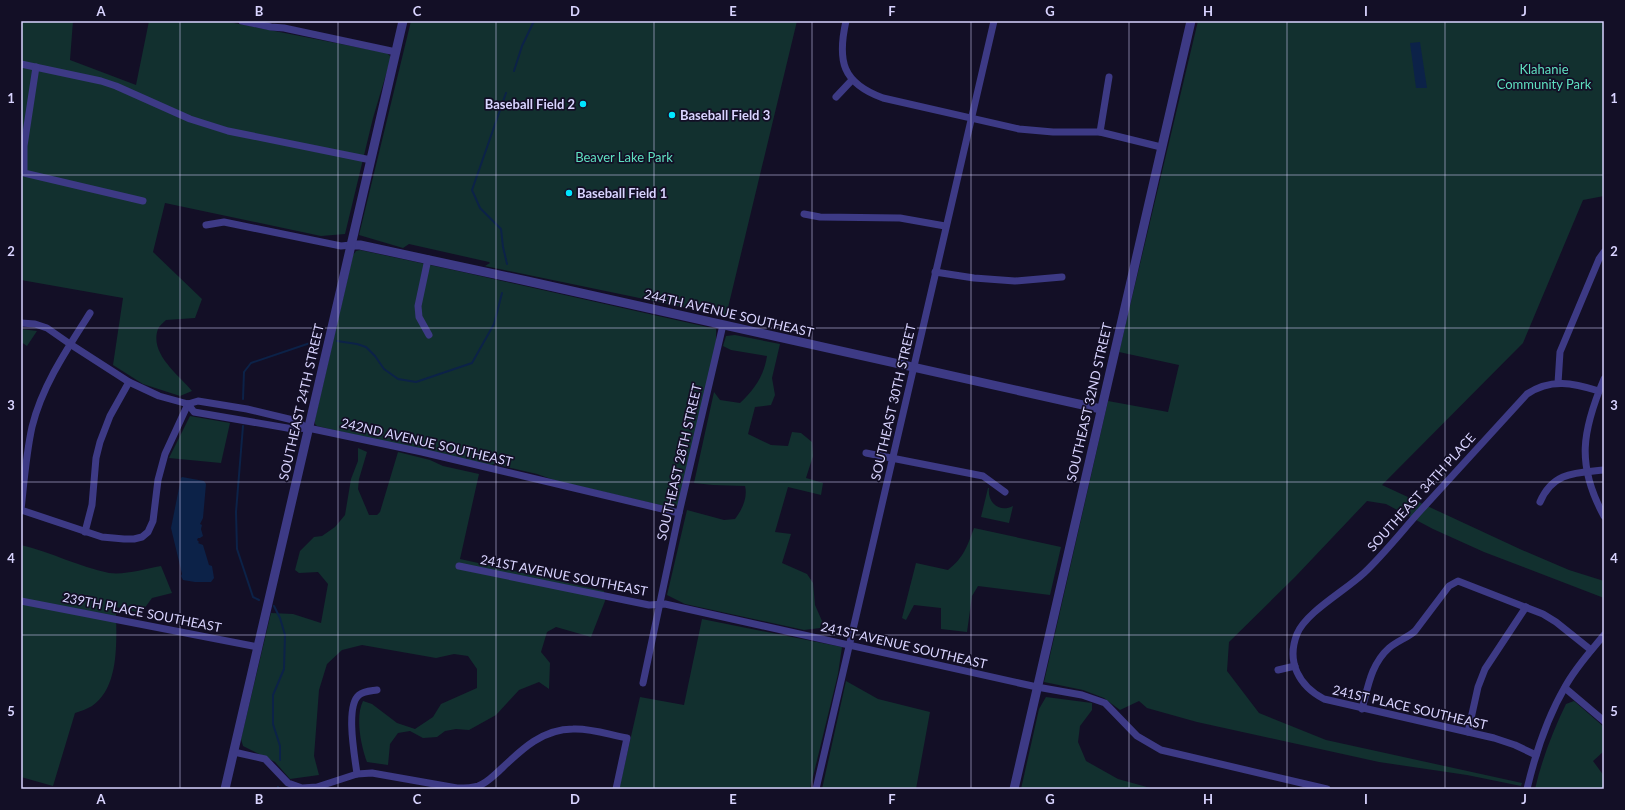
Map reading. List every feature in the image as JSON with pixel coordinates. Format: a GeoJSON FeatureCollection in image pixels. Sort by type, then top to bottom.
{"type":"FeatureCollection","features":[{"type":"Feature","properties":{"kind":"street"},"geometry":{"type":"LineString","coordinates":[[242,21],[284,28],[396,52]]}},
{"type":"Feature","properties":{"kind":"street","name":"SOUTHEAST 24TH STREET"},"geometry":{"type":"LineString","coordinates":[[225,789],[403,21]]}},
{"type":"Feature","properties":{"kind":"street"},"geometry":{"type":"LineString","coordinates":[[846,21],[841,50],[846,68],[852,80],[863,89],[883,98],[1038,132],[1100,132],[1162,147]]}},
{"type":"Feature","properties":{"kind":"street","name":"SOUTHEAST 30TH STREET"},"geometry":{"type":"LineString","coordinates":[[816,789],[914,367],[945,226],[994,21]]}},
{"type":"Feature","properties":{"kind":"street","name":"SOUTHEAST 32ND STREET"},"geometry":{"type":"LineString","coordinates":[[1014,789],[1191,21]]}},
{"type":"Feature","properties":{"kind":"street"},"geometry":{"type":"LineString","coordinates":[[21,64],[116,86],[190,119],[228,131],[371,160]]}},
{"type":"Feature","properties":{"kind":"street"},"geometry":{"type":"LineString","coordinates":[[36,67],[24,146],[24,173],[143,202]]}},
{"type":"Feature","properties":{"kind":"street"},"geometry":{"type":"LineString","coordinates":[[1100,132],[1109,77]]}},
{"type":"Feature","properties":{"kind":"street"},"geometry":{"type":"LineString","coordinates":[[836,97],[852,80]]}},
{"type":"Feature","properties":{"kind":"street"},"geometry":{"type":"LineString","coordinates":[[804,214],[820,217],[900,218],[945,226]]}},
{"type":"Feature","properties":{"kind":"street"},"geometry":{"type":"LineString","coordinates":[[206,225],[224,222],[341,246],[351,246]]}},
{"type":"Feature","properties":{"kind":"street","name":"244TH AVENUE SOUTHEAST"},"geometry":{"type":"LineString","coordinates":[[351,246],[360,245],[428,259],[1101,409]]}},
{"type":"Feature","properties":{"kind":"street"},"geometry":{"type":"LineString","coordinates":[[1558,383],[1560,352],[1599,258],[1604,252]]}},
{"type":"Feature","properties":{"kind":"street"},"geometry":{"type":"LineString","coordinates":[[428,259],[418,306],[419,318],[429,335]]}},
{"type":"Feature","properties":{"kind":"street"},"geometry":{"type":"LineString","coordinates":[[935,272],[974,278],[1015,281],[1062,277]]}},
{"type":"Feature","properties":{"kind":"street"},"geometry":{"type":"LineString","coordinates":[[90,313],[70,344],[44,392],[32,427],[21,510],[102,537],[134,539],[142,536],[148,532],[153,522],[161,466],[188,404]]}},
{"type":"Feature","properties":{"kind":"street","name":"242ND AVENUE SOUTHEAST"},"geometry":{"type":"LineString","coordinates":[[21,323],[28,322],[42,326],[129,382],[159,396],[188,404],[198,401],[247,409],[293,420],[308,428]]}},
{"type":"Feature","properties":{"kind":"street","name":"SOUTHEAST 28TH STREET"},"geometry":{"type":"LineString","coordinates":[[643,683],[678,513],[723,325]]}},
{"type":"Feature","properties":{"kind":"street"},"geometry":{"type":"LineString","coordinates":[[1604,379],[1586,429],[1585,439],[1586,472],[1591,491],[1604,516]]}},
{"type":"Feature","properties":{"kind":"street"},"geometry":{"type":"LineString","coordinates":[[85,532],[92,505],[94,477],[100,442],[110,416],[129,382]]}},
{"type":"Feature","properties":{"kind":"street","name":"SOUTHEAST 34TH PLACE"},"geometry":{"type":"LineString","coordinates":[[1294,664],[1296,636],[1309,617],[1364,574],[1527,394],[1545,385],[1558,383],[1568,383],[1599,391]]}},
{"type":"Feature","properties":{"kind":"street","name":"242ND AVENUE SOUTHEAST"},"geometry":{"type":"LineString","coordinates":[[188,404],[194,412],[293,429],[308,428],[422,452],[678,513]]}},
{"type":"Feature","properties":{"kind":"street"},"geometry":{"type":"LineString","coordinates":[[866,453],[983,476],[1005,492]]}},
{"type":"Feature","properties":{"kind":"street"},"geometry":{"type":"LineString","coordinates":[[1540,502],[1551,483],[1565,476],[1604,470]]}},
{"type":"Feature","properties":{"kind":"street","name":"241ST AVENUE SOUTHEAST"},"geometry":{"type":"LineString","coordinates":[[458,566],[649,605],[665,604],[686,608],[1037,687],[1082,695],[1105,703],[1136,736],[1162,750],[1327,789]]}},
{"type":"Feature","properties":{"kind":"street"},"geometry":{"type":"LineString","coordinates":[[1362,709],[1373,670],[1379,659],[1389,648],[1415,631],[1449,586],[1458,581],[1551,618],[1591,650]]}},
{"type":"Feature","properties":{"kind":"street","name":"239TH PLACE SOUTHEAST"},"geometry":{"type":"LineString","coordinates":[[21,601],[258,646]]}},
{"type":"Feature","properties":{"kind":"street"},"geometry":{"type":"LineString","coordinates":[[1468,732],[1478,687],[1485,668],[1526,607]]}},
{"type":"Feature","properties":{"kind":"street"},"geometry":{"type":"LineString","coordinates":[[1527,789],[1536,756],[1555,708],[1565,688],[1591,650],[1604,635]]}},
{"type":"Feature","properties":{"kind":"street"},"geometry":{"type":"LineString","coordinates":[[1278,670],[1294,664]]}},
{"type":"Feature","properties":{"kind":"street","name":"241ST PLACE SOUTHEAST"},"geometry":{"type":"LineString","coordinates":[[1294,664],[1297,674],[1304,685],[1316,695],[1335,703],[1468,732],[1515,745],[1536,756]]}},
{"type":"Feature","properties":{"kind":"street"},"geometry":{"type":"LineString","coordinates":[[1565,688],[1604,721]]}},
{"type":"Feature","properties":{"kind":"street"},"geometry":{"type":"LineString","coordinates":[[357,774],[352,725],[354,701],[360,694],[377,690]]}},
{"type":"Feature","properties":{"kind":"street"},"geometry":{"type":"LineString","coordinates":[[234,752],[265,760],[288,783],[302,788],[317,787],[357,774],[380,773],[457,788],[468,788],[487,782],[527,745],[549,734],[573,729],[586,730],[628,738],[616,789]]}},
{"type":"Feature","properties":{"kind":"green space"},"geometry":{"type":"Polygon","coordinates":[[[21,21],[73,21],[70,60],[136,85],[149,21],[224,21],[387,53],[390,56],[390,61],[373,118],[345,234],[321,236],[165,203],[153,252],[202,299],[195,318],[166,320],[160,326],[156,338],[161,355],[173,371],[192,391],[180,396],[143,384],[113,365],[123,298],[21,280],[21,21]]]}},
{"type":"Feature","properties":{"kind":"green space","name":"Beaver Lake Park"},"geometry":{"type":"Polygon","coordinates":[[[411,21],[797,21],[726,316],[485,266],[490,263],[409,244],[403,248],[359,235],[411,21]]]}},
{"type":"Feature","properties":{"kind":"green space","name":"Klahanie Community Park"},"geometry":{"type":"Polygon","coordinates":[[[1198,21],[1604,21],[1604,196],[1583,200],[1523,343],[1382,485],[1522,550],[1569,570],[1604,581],[1604,598],[1484,552],[1433,529],[1386,504],[1367,501],[1295,577],[1229,642],[1227,671],[1259,713],[1326,740],[1522,783],[1521,786],[1467,775],[1379,762],[1197,722],[1147,708],[1139,701],[1120,710],[1104,698],[1083,690],[1044,682],[1108,401],[1168,412],[1179,365],[1119,352],[1198,21]]]}},
{"type":"Feature","properties":{"kind":"green space"},"geometry":{"type":"Polygon","coordinates":[[[360,250],[716,329],[716,343],[679,504],[673,508],[557,481],[537,474],[494,464],[489,466],[317,426],[315,424],[315,419],[353,255],[356,251],[360,250]]]}},
{"type":"Feature","properties":{"kind":"green space"},"geometry":{"type":"Polygon","coordinates":[[[21,329],[37,331],[27,346],[21,342],[21,329]]]}},
{"type":"Feature","properties":{"kind":"green space"},"geometry":{"type":"Polygon","coordinates":[[[735,335],[780,344],[772,378],[775,395],[771,405],[755,407],[748,434],[771,445],[788,446],[792,432],[801,433],[812,442],[813,456],[806,478],[823,483],[821,495],[788,487],[775,532],[791,534],[782,563],[807,574],[813,583],[815,605],[822,621],[820,628],[804,630],[685,604],[667,595],[687,510],[724,520],[735,519],[742,508],[745,499],[745,486],[694,483],[714,392],[720,400],[740,403],[758,382],[766,363],[767,356],[731,350],[723,346],[726,336],[735,335]]]}},
{"type":"Feature","properties":{"kind":"green space"},"geometry":{"type":"Polygon","coordinates":[[[190,416],[230,423],[221,463],[169,458],[190,416]]]}},
{"type":"Feature","properties":{"kind":"green space"},"geometry":{"type":"Polygon","coordinates":[[[358,448],[367,452],[359,479],[358,489],[369,515],[377,515],[380,512],[398,452],[430,460],[443,466],[479,474],[460,559],[604,591],[605,601],[591,637],[556,627],[547,632],[541,652],[550,663],[549,689],[539,682],[519,690],[496,715],[469,730],[456,729],[445,731],[437,737],[423,738],[410,731],[398,733],[390,744],[388,765],[367,762],[361,740],[359,723],[359,715],[363,701],[372,704],[397,723],[415,729],[433,717],[441,704],[477,688],[477,669],[468,656],[454,654],[436,658],[362,645],[342,650],[327,664],[319,690],[314,756],[319,775],[290,779],[275,762],[243,746],[241,739],[271,613],[293,614],[321,623],[328,584],[318,572],[299,573],[295,570],[300,551],[314,537],[322,536],[335,527],[345,515],[351,479],[358,461],[358,448]]]}},
{"type":"Feature","properties":{"kind":"green space"},"geometry":{"type":"Polygon","coordinates":[[[988,488],[990,498],[995,505],[1003,508],[1013,506],[1009,523],[981,517],[988,488]]]}},
{"type":"Feature","properties":{"kind":"green space"},"geometry":{"type":"Polygon","coordinates":[[[974,528],[1061,547],[1050,595],[978,586],[972,596],[967,632],[941,629],[941,608],[914,605],[906,620],[902,618],[916,563],[948,570],[958,561],[974,528]]]}},
{"type":"Feature","properties":{"kind":"green space"},"geometry":{"type":"Polygon","coordinates":[[[21,545],[109,573],[128,572],[161,566],[172,593],[152,598],[141,613],[116,607],[115,660],[108,686],[101,697],[92,706],[75,713],[53,786],[21,777],[21,545]]]}},
{"type":"Feature","properties":{"kind":"green space"},"geometry":{"type":"Polygon","coordinates":[[[702,619],[842,647],[838,674],[810,789],[619,789],[640,697],[684,705],[702,619]]]}},
{"type":"Feature","properties":{"kind":"green space"},"geometry":{"type":"Polygon","coordinates":[[[846,681],[878,699],[930,712],[916,789],[822,789],[846,681]]]}},
{"type":"Feature","properties":{"kind":"green space"},"geometry":{"type":"Polygon","coordinates":[[[1046,697],[1092,703],[1092,710],[1080,726],[1078,742],[1086,761],[1118,779],[1154,789],[1021,789],[1039,709],[1046,697]]]}},
{"type":"Feature","properties":{"kind":"green space"},"geometry":{"type":"Polygon","coordinates":[[[1574,701],[1604,727],[1604,751],[1593,761],[1604,776],[1604,789],[1535,789],[1544,756],[1557,724],[1566,704],[1574,701]]]}},
{"type":"Feature","properties":{"kind":"water"},"geometry":{"type":"Polygon","coordinates":[[[1420,42],[1427,88],[1416,88],[1410,43],[1420,42]]]}},
{"type":"Feature","properties":{"kind":"water"},"geometry":{"type":"Polygon","coordinates":[[[182,477],[204,481],[206,484],[203,518],[200,524],[202,525],[201,529],[203,536],[197,540],[199,542],[198,543],[203,545],[209,565],[212,566],[214,578],[211,582],[183,580],[181,576],[182,574],[171,528],[182,477]]]}},
{"type":"Feature","properties":{"kind":"waterway"},"geometry":{"type":"LineString","coordinates":[[514,71],[522,46],[534,21]]}},
{"type":"Feature","properties":{"kind":"waterway"},"geometry":{"type":"LineString","coordinates":[[506,93],[472,190],[480,208],[501,229],[507,264]]}},
{"type":"Feature","properties":{"kind":"waterway"},"geometry":{"type":"LineString","coordinates":[[337,341],[366,347],[375,356],[384,369],[398,379],[416,382],[472,363],[494,324],[502,293]]}},
{"type":"Feature","properties":{"kind":"waterway"},"geometry":{"type":"LineString","coordinates":[[243,399],[244,372],[251,363],[316,341]]}},
{"type":"Feature","properties":{"kind":"waterway"},"geometry":{"type":"LineString","coordinates":[[243,426],[236,512],[237,549],[253,597],[259,600]]}},
{"type":"Feature","properties":{"kind":"waterway"},"geometry":{"type":"LineString","coordinates":[[274,606],[280,618],[285,635],[284,669],[273,695],[273,724],[280,746],[280,760]]}},
{"type":"Feature","properties":{"kind":"place","name":"Baseball Field 2"},"geometry":{"type":"Point","coordinates":[583,104]}},
{"type":"Feature","properties":{"kind":"place","name":"Baseball Field 3"},"geometry":{"type":"Point","coordinates":[672,115]}},
{"type":"Feature","properties":{"kind":"place","name":"Baseball Field 1"},"geometry":{"type":"Point","coordinates":[569,193]}}]}
